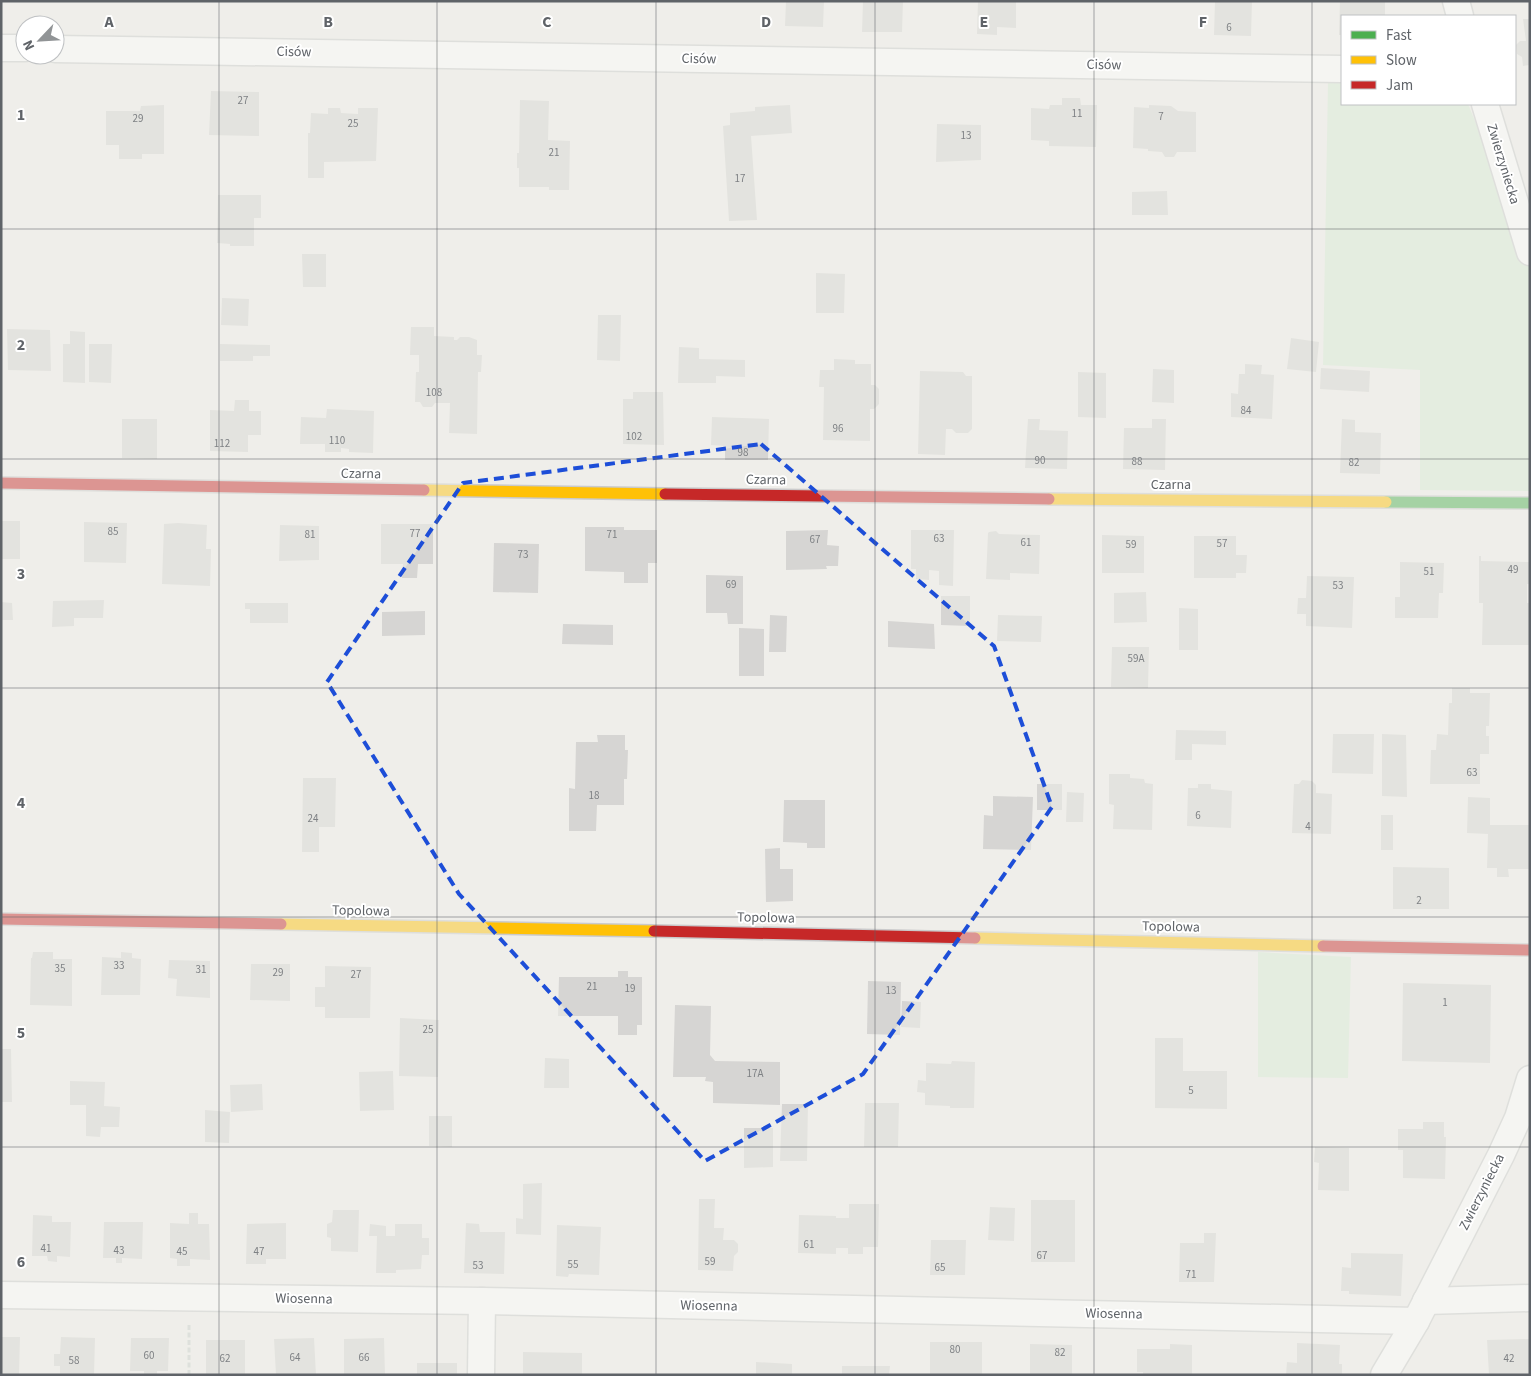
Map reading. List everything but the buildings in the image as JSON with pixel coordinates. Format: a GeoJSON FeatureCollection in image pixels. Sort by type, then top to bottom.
{"type":"FeatureCollection","features":[{"type":"Feature","properties":{"kind":"street"},"geometry":{"type":"LineString","coordinates":[[1456,1],[1460,15]]}},
{"type":"Feature","properties":{"kind":"street"},"geometry":{"type":"LineString","coordinates":[[1,48],[15,48]]}},
{"type":"Feature","properties":{"kind":"street","name":"Cisów"},"geometry":{"type":"LineString","coordinates":[[65,48],[1341,69]]}},
{"type":"Feature","properties":{"kind":"street","name":"Zwierzyniecka"},"geometry":{"type":"LineString","coordinates":[[1486,105],[1530,252]]}},
{"type":"Feature","properties":{"kind":"street","name":"Czarna"},"geometry":{"type":"LineString","coordinates":[[1,482],[933,498],[1530,503]]}},
{"type":"Feature","properties":{"kind":"street","name":"Topolowa"},"geometry":{"type":"LineString","coordinates":[[1,919],[1530,950]]}},
{"type":"Feature","properties":{"kind":"street","name":"Zwierzyniecka"},"geometry":{"type":"LineString","coordinates":[[1384,1375],[1421,1311],[1501,1155],[1518,1118],[1530,1079]]}},
{"type":"Feature","properties":{"kind":"street","name":"Wiosenna"},"geometry":{"type":"LineString","coordinates":[[1,1295],[1421,1311]]}},
{"type":"Feature","properties":{"kind":"street"},"geometry":{"type":"LineString","coordinates":[[1421,1311],[1530,1298]]}},
{"type":"Feature","properties":{"kind":"street"},"geometry":{"type":"LineString","coordinates":[[480,1375],[482,1301]]}},
{"type":"Feature","properties":{"kind":"path"},"geometry":{"type":"LineString","coordinates":[[189,1297],[189,1375]]}},
{"type":"Feature","properties":{"kind":"highlighted area"},"geometry":{"type":"Polygon","coordinates":[[[761,444],[994,646],[1052,807],[863,1074],[705,1161],[459,894],[327,682],[463,483],[761,444]]]}},
{"type":"Feature","properties":{"kind":"green space"},"geometry":{"type":"Polygon","coordinates":[[[1328,83],[1341,83],[1341,105],[1468,105],[1530,255],[1530,491],[1420,490],[1420,370],[1323,365],[1328,83]]]}},
{"type":"Feature","properties":{"kind":"green space"},"geometry":{"type":"Polygon","coordinates":[[[1258,952],[1351,957],[1348,1078],[1258,1077],[1258,952]]]}},
{"type":"Feature","properties":{"kind":"traffic: fast"},"geometry":{"type":"LineString","coordinates":[[1386,502],[1530,503]]}},
{"type":"Feature","properties":{"kind":"traffic: slow"},"geometry":{"type":"LineString","coordinates":[[424,490],[665,494]]}},
{"type":"Feature","properties":{"kind":"traffic: slow"},"geometry":{"type":"LineString","coordinates":[[1049,499],[1386,502]]}},
{"type":"Feature","properties":{"kind":"traffic: slow"},"geometry":{"type":"LineString","coordinates":[[281,924],[654,931]]}},
{"type":"Feature","properties":{"kind":"traffic: slow"},"geometry":{"type":"LineString","coordinates":[[975,938],[1323,946]]}},
{"type":"Feature","properties":{"kind":"traffic: jam"},"geometry":{"type":"LineString","coordinates":[[1,483],[424,490]]}},
{"type":"Feature","properties":{"kind":"traffic: jam"},"geometry":{"type":"LineString","coordinates":[[665,494],[1049,499]]}},
{"type":"Feature","properties":{"kind":"traffic: jam"},"geometry":{"type":"LineString","coordinates":[[1,919],[281,924]]}},
{"type":"Feature","properties":{"kind":"traffic: jam"},"geometry":{"type":"LineString","coordinates":[[654,931],[975,938]]}},
{"type":"Feature","properties":{"kind":"traffic: jam"},"geometry":{"type":"LineString","coordinates":[[1323,946],[1530,950]]}}]}
